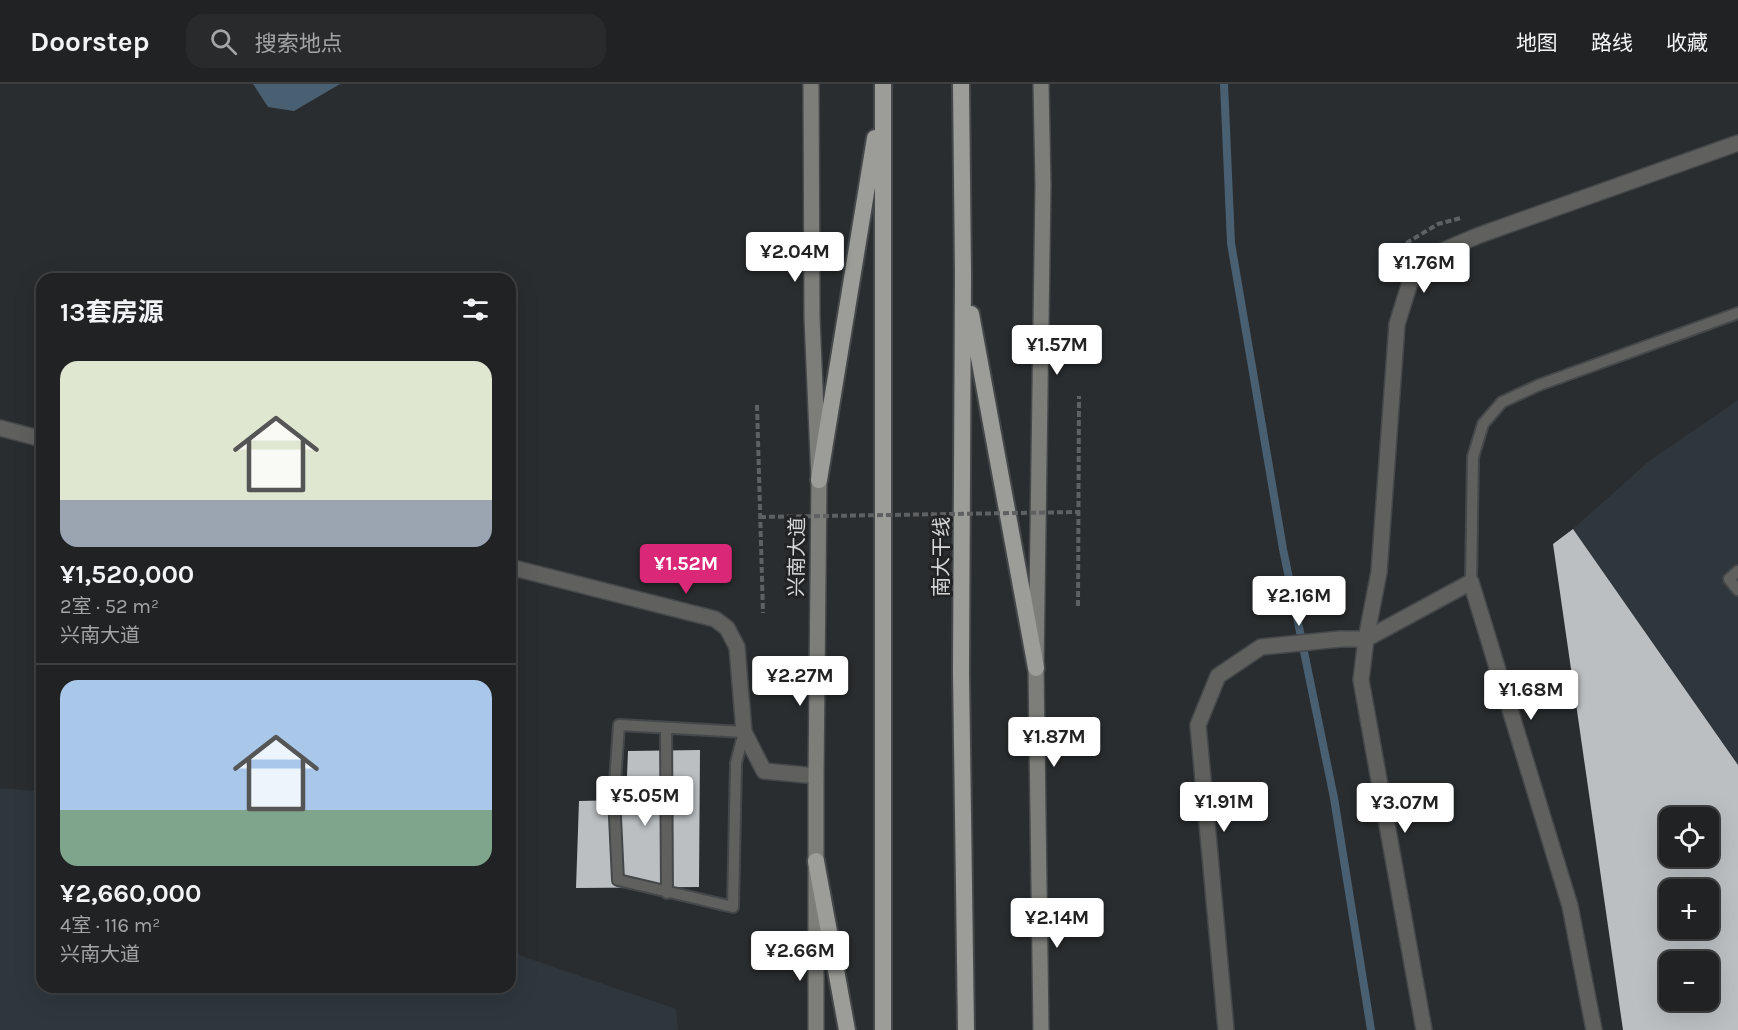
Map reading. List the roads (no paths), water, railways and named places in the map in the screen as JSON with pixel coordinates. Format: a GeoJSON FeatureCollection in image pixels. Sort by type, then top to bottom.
{"type":"FeatureCollection","features":[{"type":"Feature","properties":{"kind":"highway","name":"南大干线"},"geometry":{"type":"LineString","coordinates":[[960,84],[963,274],[961,672],[966,1030]]}},
{"type":"Feature","properties":{"kind":"highway"},"geometry":{"type":"LineString","coordinates":[[819,480],[883,87]]}},
{"type":"Feature","properties":{"kind":"highway"},"geometry":{"type":"LineString","coordinates":[[883,87],[883,1030]]}},
{"type":"Feature","properties":{"kind":"highway"},"geometry":{"type":"LineString","coordinates":[[963,274],[1036,668]]}},
{"type":"Feature","properties":{"kind":"highway"},"geometry":{"type":"LineString","coordinates":[[816,861],[847,1030]]}},
{"type":"Feature","properties":{"kind":"main road","name":"兴南大道"},"geometry":{"type":"LineString","coordinates":[[812,84],[812,318],[819,480],[816,1030]]}},
{"type":"Feature","properties":{"kind":"main road"},"geometry":{"type":"LineString","coordinates":[[1041,84],[1043,185],[1036,668],[1041,1030]]}},
{"type":"Feature","properties":{"kind":"street"},"geometry":{"type":"LineString","coordinates":[[1424,1030],[1361,680],[1366,639],[1379,572],[1396,324],[1412,276],[1435,254],[1477,236],[1738,143]]}},
{"type":"Feature","properties":{"kind":"street"},"geometry":{"type":"LineString","coordinates":[[0,428],[36,438]]}},
{"type":"Feature","properties":{"kind":"street"},"geometry":{"type":"LineString","coordinates":[[516,569],[715,620],[727,628],[737,647],[744,732],[764,771],[816,776]]}},
{"type":"Feature","properties":{"kind":"street"},"geometry":{"type":"LineString","coordinates":[[1226,1030],[1198,725],[1218,676],[1261,647],[1340,639],[1366,639],[1471,582],[1570,906],[1594,1030]]}},
{"type":"Feature","properties":{"kind":"lane"},"geometry":{"type":"LineString","coordinates":[[1471,582],[1473,458],[1483,424],[1502,402],[1539,385],[1738,313]]}},
{"type":"Feature","properties":{"kind":"lane"},"geometry":{"type":"LineString","coordinates":[[1738,571],[1729,579],[1738,590]]}},
{"type":"Feature","properties":{"kind":"lane"},"geometry":{"type":"LineString","coordinates":[[619,725],[744,732],[736,763],[733,907],[618,880],[614,796],[619,725]]}},
{"type":"Feature","properties":{"kind":"lane"},"geometry":{"type":"LineString","coordinates":[[666,728],[667,893]]}},
{"type":"Feature","properties":{"kind":"water"},"geometry":{"type":"Polygon","coordinates":[[[253,84],[340,84],[294,111],[268,107],[253,84]]]}},
{"type":"Feature","properties":{"kind":"waterway"},"geometry":{"type":"LineString","coordinates":[[1224,84],[1231,243],[1283,549],[1334,798],[1371,1030]]}}]}
